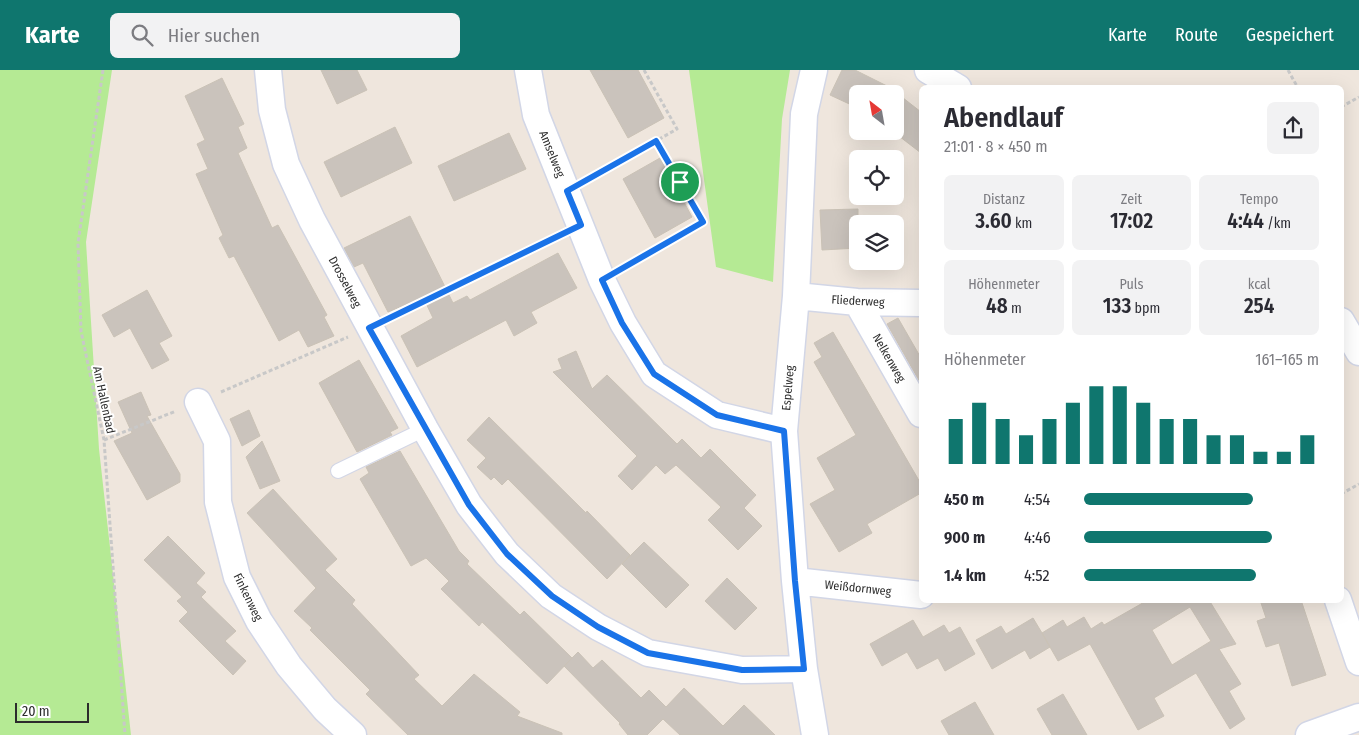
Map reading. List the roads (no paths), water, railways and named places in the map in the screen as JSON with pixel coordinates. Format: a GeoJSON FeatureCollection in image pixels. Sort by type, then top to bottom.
{"type":"FeatureCollection","features":[{"type":"Feature","properties":{"kind":"street","name":"Drosselweg"},"geometry":{"type":"LineString","coordinates":[[268,70],[272,110],[286,164],[312,220],[369,328],[469,505],[507,554],[552,596],[598,627],[648,653],[742,670],[804,669]]}},
{"type":"Feature","properties":{"kind":"street","name":"Amselweg"},"geometry":{"type":"LineString","coordinates":[[528,70],[536,115],[602,280],[622,323],[654,374],[717,415],[784,431]]}},
{"type":"Feature","properties":{"kind":"street","name":"Espelweg"},"geometry":{"type":"LineString","coordinates":[[814,70],[804,114],[796,296],[784,431],[795,581],[804,669],[815,735]]}},
{"type":"Feature","properties":{"kind":"street"},"geometry":{"type":"LineString","coordinates":[[928,70],[953,85]]}},
{"type":"Feature","properties":{"kind":"street","name":"Fliederweg"},"geometry":{"type":"LineString","coordinates":[[796,296],[857,302],[919,303]]}},
{"type":"Feature","properties":{"kind":"street","name":"Nelkenweg"},"geometry":{"type":"LineString","coordinates":[[857,302],[919,410]]}},
{"type":"Feature","properties":{"kind":"street"},"geometry":{"type":"LineString","coordinates":[[1344,326],[1359,352]]}},
{"type":"Feature","properties":{"kind":"street","name":"Finkenweg"},"geometry":{"type":"LineString","coordinates":[[198,402],[217,441],[218,502],[237,577],[259,621],[289,666],[325,708],[353,735]]}},
{"type":"Feature","properties":{"kind":"street","name":"Weißdornweg"},"geometry":{"type":"LineString","coordinates":[[795,581],[919,595]]}},
{"type":"Feature","properties":{"kind":"street"},"geometry":{"type":"LineString","coordinates":[[1339,603],[1359,662]]}},
{"type":"Feature","properties":{"kind":"street"},"geometry":{"type":"LineString","coordinates":[[1309,735],[1359,717]]}},
{"type":"Feature","properties":{"kind":"lane"},"geometry":{"type":"LineString","coordinates":[[338,471],[425,429]]}}]}
